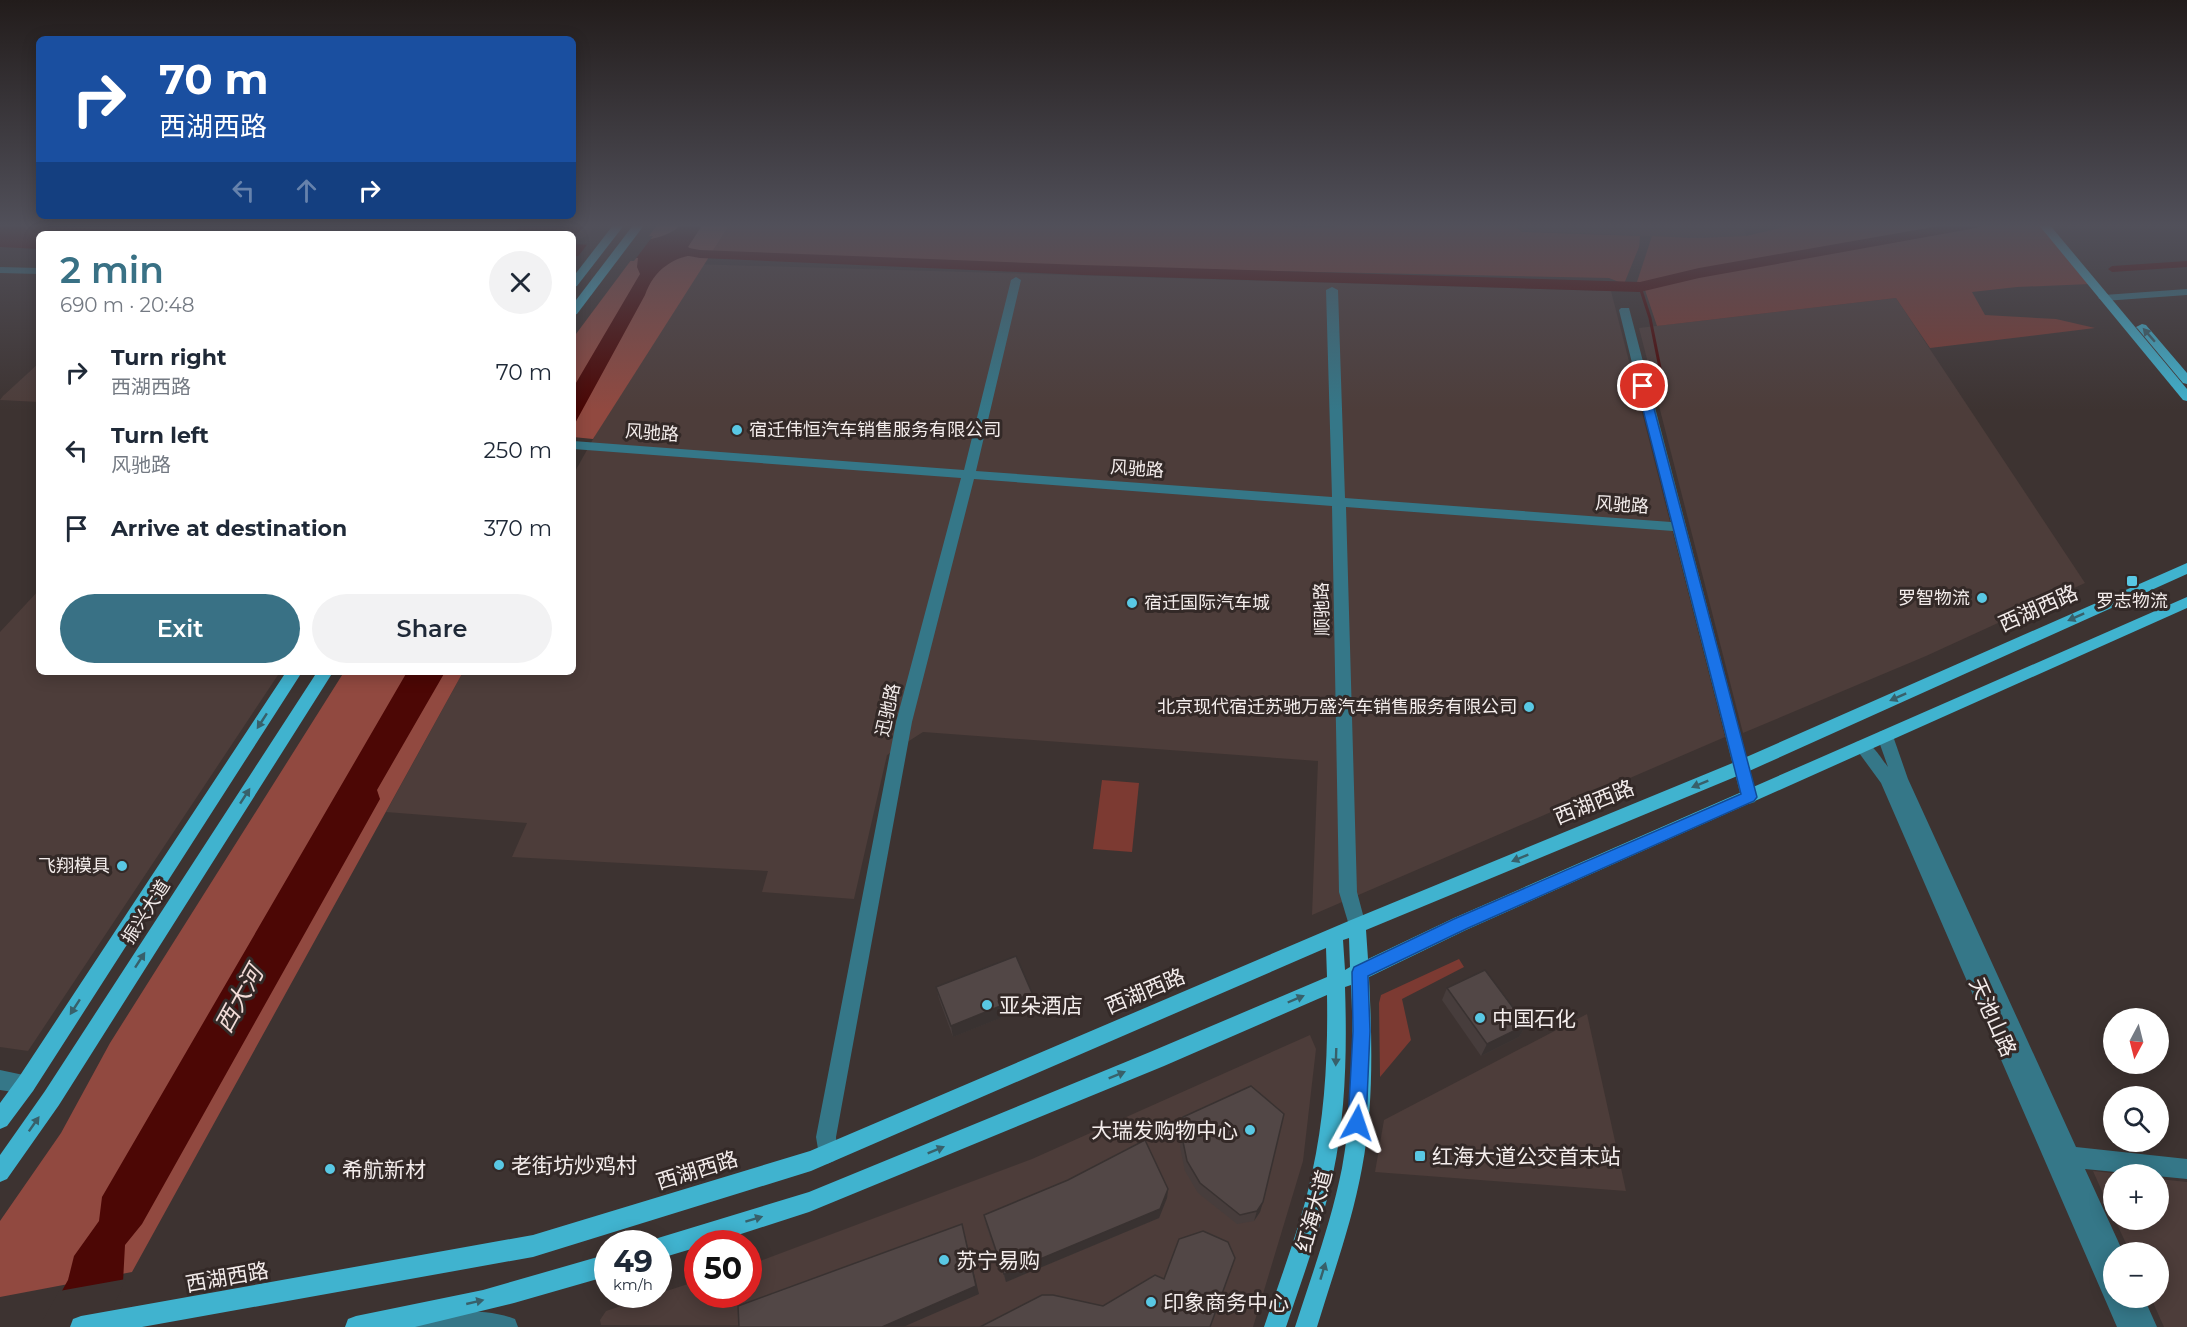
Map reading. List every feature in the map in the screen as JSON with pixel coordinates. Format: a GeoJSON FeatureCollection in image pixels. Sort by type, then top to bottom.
{"type":"FeatureCollection","features":[{"type":"Feature","properties":{"kind":"main road"},"geometry":{"type":"LineString","coordinates":[[576,308],[593,286]]}},
{"type":"Feature","properties":{"kind":"main road"},"geometry":{"type":"LineString","coordinates":[[2099,286],[2187,380]]}},
{"type":"Feature","properties":{"kind":"main road"},"geometry":{"type":"LineString","coordinates":[[2101,286],[2187,397]]}},
{"type":"Feature","properties":{"kind":"main road","name":"西湖西路"},"geometry":{"type":"LineString","coordinates":[[81,1327],[533,1246],[827,1154],[1357,926],[1741,767],[2187,568]]}},
{"type":"Feature","properties":{"kind":"main road"},"geometry":{"type":"LineString","coordinates":[[672,1245],[809,1202],[1157,1059],[1360,972],[1460,924],[2187,602]]}},
{"type":"Feature","properties":{"kind":"main road","name":"振兴大道"},"geometry":{"type":"LineString","coordinates":[[0,1119],[26,1084],[292,675]]}},
{"type":"Feature","properties":{"kind":"main road","name":"振兴大道"},"geometry":{"type":"LineString","coordinates":[[0,1172],[58,1088],[323,675]]}},
{"type":"Feature","properties":{"kind":"main road","name":"红海大道"},"geometry":{"type":"LineString","coordinates":[[1306,1327],[1345,1200],[1354,1150],[1360,1090],[1360,972],[1357,926]]}},
{"type":"Feature","properties":{"kind":"main road","name":"红海大道"},"geometry":{"type":"LineString","coordinates":[[1275,1327],[1316,1201],[1327,1152],[1335,1096],[1334,936]]}},
{"type":"Feature","properties":{"kind":"main road"},"geometry":{"type":"LineString","coordinates":[[356,1327],[536,1287],[594,1269]]}},
{"type":"Feature","properties":{"kind":"street","name":"迅驰路"},"geometry":{"type":"LineString","coordinates":[[827,1154],[827,1130],[904,722],[969,474],[1015,286]]}},
{"type":"Feature","properties":{"kind":"street","name":"顺驰路"},"geometry":{"type":"LineString","coordinates":[[1332,290],[1348,892],[1357,926]]}},
{"type":"Feature","properties":{"kind":"street"},"geometry":{"type":"LineString","coordinates":[[2112,300],[2187,292]]}},
{"type":"Feature","properties":{"kind":"street"},"geometry":{"type":"LineString","coordinates":[[2112,300],[2187,298]]}},
{"type":"Feature","properties":{"kind":"street","name":"风驰路"},"geometry":{"type":"LineString","coordinates":[[1625,310],[1749,797]]}},
{"type":"Feature","properties":{"kind":"street","name":"风驰路"},"geometry":{"type":"LineString","coordinates":[[576,445],[1679,527]]}},
{"type":"Feature","properties":{"kind":"street","name":"天池山路"},"geometry":{"type":"LineString","coordinates":[[1885,736],[1900,779],[2061,1156],[2103,1265]]}},
{"type":"Feature","properties":{"kind":"street","name":"天池山路"},"geometry":{"type":"LineString","coordinates":[[1862,746],[1888,779],[2061,1156],[2107,1242]]}},
{"type":"Feature","properties":{"kind":"street"},"geometry":{"type":"LineString","coordinates":[[0,1080],[26,1084]]}},
{"type":"Feature","properties":{"kind":"street"},"geometry":{"type":"LineString","coordinates":[[2061,1156],[2187,1169]]}},
{"type":"Feature","properties":{"kind":"street"},"geometry":{"type":"LineString","coordinates":[[2119,1308],[2128,1327]]}},
{"type":"Feature","properties":{"kind":"street"},"geometry":{"type":"LineString","coordinates":[[2137,1308],[2146,1327]]}},
{"type":"Feature","properties":{"kind":"street"},"geometry":{"type":"LineString","coordinates":[[382,1323],[484,1324],[507,1327]]}},
{"type":"Feature","properties":{"kind":"shaded area"},"geometry":{"type":"Polygon","coordinates":[[[612,286],[691,286],[593,439],[576,437],[576,334],[612,286]]]}},
{"type":"Feature","properties":{"kind":"shaded area","name":"宿迁国际汽车城"},"geometry":{"type":"Polygon","coordinates":[[[679,286],[1438,286],[1611,291],[1725,737],[1312,915],[1318,761],[923,732],[887,755],[854,899],[762,892],[768,871],[512,857],[527,823],[386,812],[461,675],[576,675],[576,470],[679,286]]]}},
{"type":"Feature","properties":{"kind":"shaded area"},"geometry":{"type":"Polygon","coordinates":[[[2043,286],[1972,292],[1985,315],[2056,319],[2095,328],[1930,348],[1896,298],[1657,326],[1645,290],[1647,287],[2043,286]]]}},
{"type":"Feature","properties":{"kind":"shaded area","name":"罗志物流"},"geometry":{"type":"Polygon","coordinates":[[[1896,298],[2085,583],[1926,656],[1743,733],[1639,328],[1896,298]]]}},
{"type":"Feature","properties":{"kind":"shaded area"},"geometry":{"type":"Polygon","coordinates":[[[36,366],[36,402],[0,400],[36,366]]]}},
{"type":"Feature","properties":{"kind":"shaded area"},"geometry":{"type":"Polygon","coordinates":[[[36,593],[36,675],[278,675],[28,1051],[0,1047],[0,632],[36,593]]]}},
{"type":"Feature","properties":{"kind":"shaded area"},"geometry":{"type":"Polygon","coordinates":[[[342,675],[461,675],[132,1272],[0,1297],[0,1221],[61,1133],[110,1043],[342,675]]]}},
{"type":"Feature","properties":{"kind":"shaded area"},"geometry":{"type":"Polygon","coordinates":[[[1102,780],[1139,783],[1132,852],[1093,849],[1102,780]]]}},
{"type":"Feature","properties":{"kind":"shaded area"},"geometry":{"type":"Polygon","coordinates":[[[1459,959],[1464,967],[1402,999],[1411,1040],[1380,1077],[1379,1003],[1381,995],[1459,959]]]}},
{"type":"Feature","properties":{"kind":"shaded area"},"geometry":{"type":"Polygon","coordinates":[[[1587,1014],[1626,1191],[1375,1172],[1384,1120],[1587,1014]]]}},
{"type":"Feature","properties":{"kind":"shaded area"},"geometry":{"type":"Polygon","coordinates":[[[1310,1035],[1316,1049],[1303,1161],[1253,1327],[601,1325],[600,1320],[606,1311],[615,1308],[672,1308],[672,1289],[684,1285],[684,1308],[762,1308],[762,1260],[1032,1159],[1310,1035]]]}},
{"type":"Feature","properties":{"kind":"shaded area"},"geometry":{"type":"Polygon","coordinates":[[[2093,1171],[2103,1172],[2103,1194],[2093,1171]]]}},
{"type":"Feature","properties":{"kind":"shaded area"},"geometry":{"type":"Polygon","coordinates":[[[2169,1180],[2187,1182],[2187,1327],[2164,1327],[2155,1308],[2169,1308],[2169,1242],[2125,1242],[2120,1230],[2169,1230],[2169,1180]]]}},
{"type":"Feature","properties":{"kind":"water"},"geometry":{"type":"Polygon","coordinates":[[[633,286],[649,286],[576,422],[576,383],[633,286]]]}},
{"type":"Feature","properties":{"kind":"water","name":"西大河"},"geometry":{"type":"Polygon","coordinates":[[[405,675],[443,675],[377,790],[380,799],[356,842],[142,1224],[125,1245],[123,1282],[42,1327],[68,1280],[74,1256],[99,1221],[102,1197],[405,675]]]}},
{"type":"Feature","properties":{"kind":"pier"},"geometry":{"type":"Polygon","coordinates":[[[126,1279],[104,1327],[39,1327],[59,1291],[126,1279]]]}},
{"type":"Feature","properties":{"kind":"building"},"geometry":{"type":"Polygon","coordinates":[[[1016,956],[1032,993],[951,1026],[936,987],[1016,956]]]}},
{"type":"Feature","properties":{"kind":"building","name":"中国石化"},"geometry":{"type":"Polygon","coordinates":[[[1485,970],[1526,1025],[1487,1044],[1447,988],[1485,970]]]}},
{"type":"Feature","properties":{"kind":"building"},"geometry":{"type":"Polygon","coordinates":[[[1251,1086],[1284,1114],[1263,1202],[1257,1211],[1240,1215],[1200,1183],[1187,1161],[1182,1137],[1183,1117],[1251,1086]]]}},
{"type":"Feature","properties":{"kind":"building"},"geometry":{"type":"Polygon","coordinates":[[[1145,1140],[1168,1189],[1160,1209],[1004,1274],[984,1215],[1068,1180],[1145,1140]]]}},
{"type":"Feature","properties":{"kind":"building"},"geometry":{"type":"Polygon","coordinates":[[[962,1224],[976,1286],[882,1327],[739,1327],[738,1308],[762,1308],[762,1297],[962,1224]]]}},
{"type":"Feature","properties":{"kind":"building"},"geometry":{"type":"Polygon","coordinates":[[[1203,1231],[1228,1242],[1235,1258],[1210,1327],[980,1327],[1042,1295],[1053,1295],[1103,1306],[1155,1275],[1164,1279],[1179,1239],[1203,1231]]]}},
{"type":"Feature","properties":{"kind":"waterway"},"geometry":{"type":"LineString","coordinates":[[1605,286],[1645,286]]}},
{"type":"Feature","properties":{"kind":"waterway"},"geometry":{"type":"LineString","coordinates":[[1640,287],[1650,318],[1662,378]]}},
{"type":"Feature","properties":{"kind":"place","name":"宿迁伟恒汽车销售服务有限公司"},"geometry":{"type":"Point","coordinates":[737,430]}},
{"type":"Feature","properties":{"kind":"place","name":"罗志物流"},"geometry":{"type":"Point","coordinates":[2132,581]}},
{"type":"Feature","properties":{"kind":"place","name":"罗智物流"},"geometry":{"type":"Point","coordinates":[1982,598]}},
{"type":"Feature","properties":{"kind":"place","name":"宿迁国际汽车城"},"geometry":{"type":"Point","coordinates":[1132,603]}},
{"type":"Feature","properties":{"kind":"place","name":"北京现代宿迁苏驰万盛汽车销售服务有限公司"},"geometry":{"type":"Point","coordinates":[1529,707]}},
{"type":"Feature","properties":{"kind":"place","name":"飞翔模具"},"geometry":{"type":"Point","coordinates":[122,866]}},
{"type":"Feature","properties":{"kind":"place","name":"亚朵酒店"},"geometry":{"type":"Point","coordinates":[987,1005]}},
{"type":"Feature","properties":{"kind":"place","name":"中国石化"},"geometry":{"type":"Point","coordinates":[1480,1018]}},
{"type":"Feature","properties":{"kind":"place","name":"大瑞发购物中心"},"geometry":{"type":"Point","coordinates":[1250,1130]}},
{"type":"Feature","properties":{"kind":"place","name":"红海大道公交首末站"},"geometry":{"type":"Point","coordinates":[1420,1156]}},
{"type":"Feature","properties":{"kind":"place","name":"老街坊炒鸡村"},"geometry":{"type":"Point","coordinates":[499,1165]}},
{"type":"Feature","properties":{"kind":"place","name":"希航新材"},"geometry":{"type":"Point","coordinates":[330,1169]}},
{"type":"Feature","properties":{"kind":"place","name":"苏宁易购"},"geometry":{"type":"Point","coordinates":[944,1260]}},
{"type":"Feature","properties":{"kind":"place","name":"印象商务中心"},"geometry":{"type":"Point","coordinates":[1151,1302]}},
{"type":"Feature","properties":{"kind":"route"},"geometry":{"type":"LineString","coordinates":[[1357,1123],[1361,1031],[1360,972],[1460,924],[1749,797],[1643,386]]}}]}
